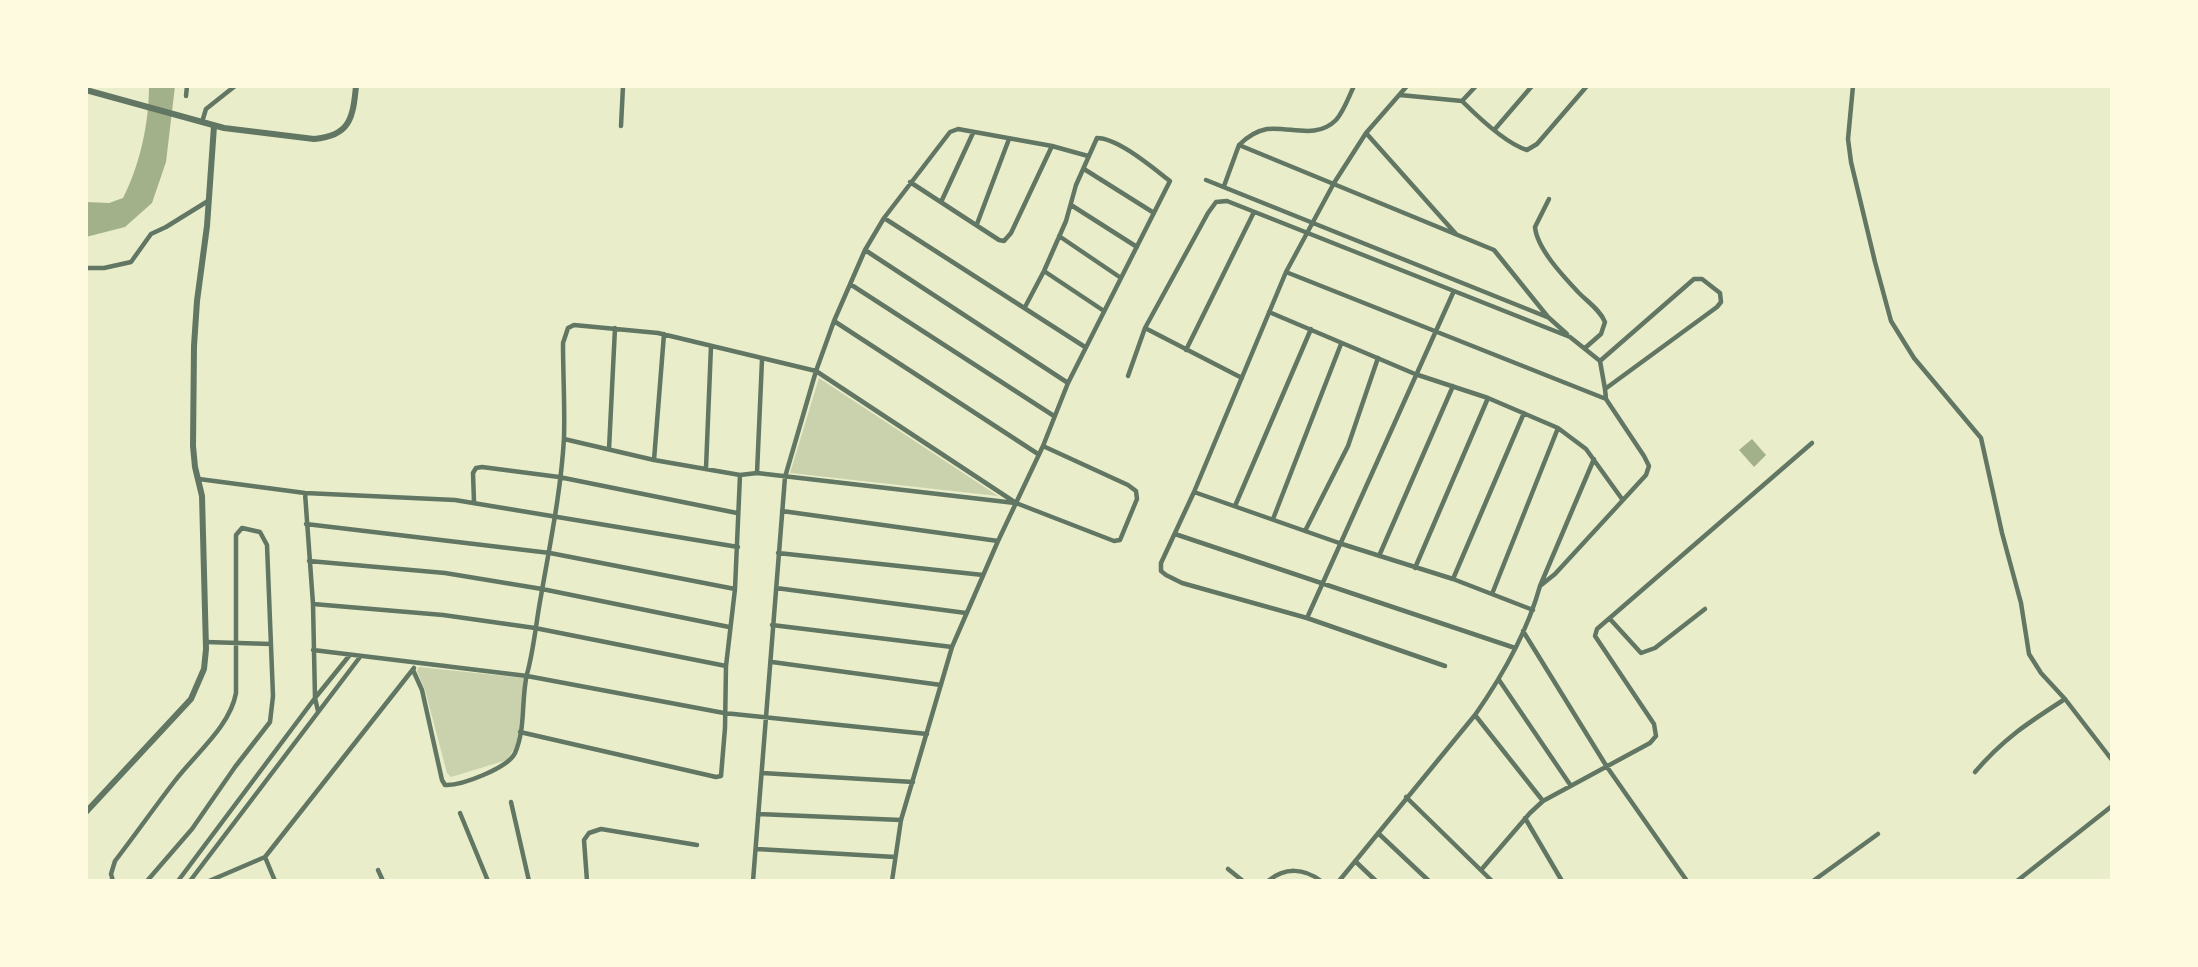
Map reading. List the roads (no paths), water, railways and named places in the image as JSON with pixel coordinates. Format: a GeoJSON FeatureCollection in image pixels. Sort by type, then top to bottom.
{"type":"FeatureCollection","features":[{"type":"Feature","properties":{"kind":"street"},"geometry":{"type":"LineString","coordinates":[[186,96],[187,86]]}},
{"type":"Feature","properties":{"kind":"street"},"geometry":{"type":"LineString","coordinates":[[201,123],[206,109],[235,86]]}},
{"type":"Feature","properties":{"kind":"street"},"geometry":{"type":"LineString","coordinates":[[86,90],[214,126],[314,139],[328,137],[345,128],[355,106],[356,86]]}},
{"type":"Feature","properties":{"kind":"street"},"geometry":{"type":"LineString","coordinates":[[621,126],[623,86]]}},
{"type":"Feature","properties":{"kind":"street"},"geometry":{"type":"LineString","coordinates":[[1224,186],[1239,145],[1251,135],[1269,129],[1302,132],[1322,128],[1335,120],[1354,86]]}},
{"type":"Feature","properties":{"kind":"street"},"geometry":{"type":"LineString","coordinates":[[1406,86],[1366,133],[1334,183],[1286,272],[1194,492],[1161,563],[1161,570],[1182,583],[1307,618],[1445,666]]}},
{"type":"Feature","properties":{"kind":"street"},"geometry":{"type":"LineString","coordinates":[[1462,101],[1476,86]]}},
{"type":"Feature","properties":{"kind":"street"},"geometry":{"type":"LineString","coordinates":[[1495,129],[1532,86]]}},
{"type":"Feature","properties":{"kind":"street"},"geometry":{"type":"LineString","coordinates":[[1399,95],[1462,101],[1524,149],[1537,144],[1587,86]]}},
{"type":"Feature","properties":{"kind":"street"},"geometry":{"type":"LineString","coordinates":[[1853,86],[1848,139],[1851,162],[1891,321],[1914,358],[1981,438],[2021,603],[2029,654],[2041,673],[2065,699],[2112,760]]}},
{"type":"Feature","properties":{"kind":"street"},"geometry":{"type":"LineString","coordinates":[[86,812],[191,699],[204,669],[202,496],[193,446],[194,346],[214,126]]}},
{"type":"Feature","properties":{"kind":"street"},"geometry":{"type":"LineString","coordinates":[[753,881],[785,477],[816,371],[865,250],[884,218],[950,132],[958,129],[1052,146],[1088,156]]}},
{"type":"Feature","properties":{"kind":"street"},"geometry":{"type":"LineString","coordinates":[[942,201],[974,133]]}},
{"type":"Feature","properties":{"kind":"street"},"geometry":{"type":"LineString","coordinates":[[1366,133],[1457,235]]}},
{"type":"Feature","properties":{"kind":"street"},"geometry":{"type":"LineString","coordinates":[[892,881],[901,820],[952,648],[966,612],[1043,446],[1085,347],[1170,181],[1120,146],[1097,138],[1076,186],[1059,236],[1025,307]]}},
{"type":"Feature","properties":{"kind":"street"},"geometry":{"type":"LineString","coordinates":[[977,224],[1009,139]]}},
{"type":"Feature","properties":{"kind":"street"},"geometry":{"type":"LineString","coordinates":[[1239,145],[1494,250],[1548,317],[1600,361],[1606,399],[1649,466],[1646,475],[1555,574],[1540,586]]}},
{"type":"Feature","properties":{"kind":"street"},"geometry":{"type":"LineString","coordinates":[[910,182],[999,240],[1004,240],[1008,238],[1052,146]]}},
{"type":"Feature","properties":{"kind":"street"},"geometry":{"type":"LineString","coordinates":[[1084,169],[1154,213]]}},
{"type":"Feature","properties":{"kind":"street"},"geometry":{"type":"LineString","coordinates":[[1206,180],[1548,317]]}},
{"type":"Feature","properties":{"kind":"street"},"geometry":{"type":"LineString","coordinates":[[1549,199],[1535,228],[1541,247],[1605,322],[1601,334],[1585,348]]}},
{"type":"Feature","properties":{"kind":"street"},"geometry":{"type":"LineString","coordinates":[[86,268],[104,268],[131,262],[151,234],[209,200]]}},
{"type":"Feature","properties":{"kind":"street"},"geometry":{"type":"LineString","coordinates":[[1128,376],[1145,328],[1212,207],[1216,202],[1227,201],[1570,337]]}},
{"type":"Feature","properties":{"kind":"street"},"geometry":{"type":"LineString","coordinates":[[1071,205],[1137,247]]}},
{"type":"Feature","properties":{"kind":"street"},"geometry":{"type":"LineString","coordinates":[[1186,349],[1254,212]]}},
{"type":"Feature","properties":{"kind":"street"},"geometry":{"type":"LineString","coordinates":[[884,218],[1085,347]]}},
{"type":"Feature","properties":{"kind":"street"},"geometry":{"type":"LineString","coordinates":[[1059,236],[1121,278]]}},
{"type":"Feature","properties":{"kind":"street"},"geometry":{"type":"LineString","coordinates":[[865,250],[1068,383]]}},
{"type":"Feature","properties":{"kind":"street"},"geometry":{"type":"LineString","coordinates":[[1044,271],[1104,311]]}},
{"type":"Feature","properties":{"kind":"street"},"geometry":{"type":"LineString","coordinates":[[1286,272],[1606,399]]}},
{"type":"Feature","properties":{"kind":"street"},"geometry":{"type":"LineString","coordinates":[[1600,361],[1693,279],[1702,279],[1720,293],[1721,302],[1717,307],[1605,389]]}},
{"type":"Feature","properties":{"kind":"street"},"geometry":{"type":"LineString","coordinates":[[850,284],[1054,416]]}},
{"type":"Feature","properties":{"kind":"street"},"geometry":{"type":"LineString","coordinates":[[1307,618],[1415,374],[1454,293]]}},
{"type":"Feature","properties":{"kind":"street"},"geometry":{"type":"LineString","coordinates":[[1269,312],[1415,374],[1488,398],[1558,428],[1580,443],[1622,499]]}},
{"type":"Feature","properties":{"kind":"street"},"geometry":{"type":"LineString","coordinates":[[834,321],[1038,454]]}},
{"type":"Feature","properties":{"kind":"street"},"geometry":{"type":"LineString","coordinates":[[414,667],[445,785],[456,784],[508,763],[515,753],[520,733],[535,628],[550,553],[564,439],[564,334],[574,325],[664,334],[816,371],[1016,503],[1114,541],[1122,537],[1137,499],[1136,491],[1043,446]]}},
{"type":"Feature","properties":{"kind":"street"},"geometry":{"type":"LineString","coordinates":[[609,449],[615,327]]}},
{"type":"Feature","properties":{"kind":"street"},"geometry":{"type":"LineString","coordinates":[[1145,328],[1242,378]]}},
{"type":"Feature","properties":{"kind":"street"},"geometry":{"type":"LineString","coordinates":[[1235,506],[1311,329]]}},
{"type":"Feature","properties":{"kind":"street"},"geometry":{"type":"LineString","coordinates":[[654,460],[664,334]]}},
{"type":"Feature","properties":{"kind":"street"},"geometry":{"type":"LineString","coordinates":[[1273,519],[1341,344]]}},
{"type":"Feature","properties":{"kind":"street"},"geometry":{"type":"LineString","coordinates":[[706,468],[711,346]]}},
{"type":"Feature","properties":{"kind":"street"},"geometry":{"type":"LineString","coordinates":[[1305,531],[1348,446],[1378,358]]}},
{"type":"Feature","properties":{"kind":"street"},"geometry":{"type":"LineString","coordinates":[[757,473],[762,360]]}},
{"type":"Feature","properties":{"kind":"street"},"geometry":{"type":"LineString","coordinates":[[1379,556],[1453,386]]}},
{"type":"Feature","properties":{"kind":"street"},"geometry":{"type":"LineString","coordinates":[[1415,568],[1488,398]]}},
{"type":"Feature","properties":{"kind":"street"},"geometry":{"type":"LineString","coordinates":[[1452,579],[1524,413]]}},
{"type":"Feature","properties":{"kind":"street"},"geometry":{"type":"LineString","coordinates":[[1492,594],[1558,428]]}},
{"type":"Feature","properties":{"kind":"street"},"geometry":{"type":"LineString","coordinates":[[564,439],[654,460],[740,475],[757,473],[1016,503]]}},
{"type":"Feature","properties":{"kind":"street"},"geometry":{"type":"LineString","coordinates":[[1481,870],[1543,801],[1650,743],[1656,732],[1654,724],[1595,636],[1597,629],[1812,443]]}},
{"type":"Feature","properties":{"kind":"street"},"geometry":{"type":"LineString","coordinates":[[1339,881],[1475,715],[1499,680],[1533,610],[1540,586],[1594,459]]}},
{"type":"Feature","properties":{"kind":"street"},"geometry":{"type":"LineString","coordinates":[[474,502],[473,473],[476,468],[482,467],[559,477],[737,513]]}},
{"type":"Feature","properties":{"kind":"street"},"geometry":{"type":"LineString","coordinates":[[520,733],[720,778],[723,774],[729,627],[738,547],[740,475]]}},
{"type":"Feature","properties":{"kind":"street"},"geometry":{"type":"LineString","coordinates":[[199,479],[305,493],[474,502],[738,547]]}},
{"type":"Feature","properties":{"kind":"street"},"geometry":{"type":"LineString","coordinates":[[1194,492],[1452,579],[1533,610]]}},
{"type":"Feature","properties":{"kind":"street"},"geometry":{"type":"LineString","coordinates":[[305,493],[313,604],[315,698],[318,712]]}},
{"type":"Feature","properties":{"kind":"street"},"geometry":{"type":"LineString","coordinates":[[782,512],[998,541]]}},
{"type":"Feature","properties":{"kind":"street"},"geometry":{"type":"LineString","coordinates":[[306,524],[550,553],[735,589]]}},
{"type":"Feature","properties":{"kind":"street"},"geometry":{"type":"LineString","coordinates":[[113,881],[111,874],[115,861],[234,704],[236,535],[242,528],[251,528],[260,532],[267,545],[272,614],[273,696],[270,722],[192,829],[147,881]]}},
{"type":"Feature","properties":{"kind":"street"},"geometry":{"type":"LineString","coordinates":[[1175,534],[1516,648]]}},
{"type":"Feature","properties":{"kind":"street"},"geometry":{"type":"LineString","coordinates":[[778,553],[983,575]]}},
{"type":"Feature","properties":{"kind":"street"},"geometry":{"type":"LineString","coordinates":[[309,561],[445,573],[542,589],[729,627]]}},
{"type":"Feature","properties":{"kind":"street"},"geometry":{"type":"LineString","coordinates":[[776,588],[966,612]]}},
{"type":"Feature","properties":{"kind":"street"},"geometry":{"type":"LineString","coordinates":[[313,604],[443,615],[535,628],[726,666]]}},
{"type":"Feature","properties":{"kind":"street"},"geometry":{"type":"LineString","coordinates":[[1610,619],[1641,653],[1655,648],[1705,609]]}},
{"type":"Feature","properties":{"kind":"street"},"geometry":{"type":"LineString","coordinates":[[772,625],[952,648]]}},
{"type":"Feature","properties":{"kind":"street"},"geometry":{"type":"LineString","coordinates":[[1523,631],[1607,767],[1686,881]]}},
{"type":"Feature","properties":{"kind":"street"},"geometry":{"type":"LineString","coordinates":[[205,642],[271,645]]}},
{"type":"Feature","properties":{"kind":"street"},"geometry":{"type":"LineString","coordinates":[[313,650],[414,667],[527,676],[724,713],[927,734]]}},
{"type":"Feature","properties":{"kind":"street"},"geometry":{"type":"LineString","coordinates":[[177,881],[350,655]]}},
{"type":"Feature","properties":{"kind":"street"},"geometry":{"type":"LineString","coordinates":[[190,881],[360,657]]}},
{"type":"Feature","properties":{"kind":"street"},"geometry":{"type":"LineString","coordinates":[[772,662],[941,685]]}},
{"type":"Feature","properties":{"kind":"street"},"geometry":{"type":"LineString","coordinates":[[209,881],[265,857],[414,667]]}},
{"type":"Feature","properties":{"kind":"street"},"geometry":{"type":"LineString","coordinates":[[1499,680],[1571,786]]}},
{"type":"Feature","properties":{"kind":"street"},"geometry":{"type":"LineString","coordinates":[[1975,772],[1997,746],[2015,731],[2065,699]]}},
{"type":"Feature","properties":{"kind":"street"},"geometry":{"type":"LineString","coordinates":[[1475,715],[1543,801]]}},
{"type":"Feature","properties":{"kind":"street"},"geometry":{"type":"LineString","coordinates":[[762,773],[914,782]]}},
{"type":"Feature","properties":{"kind":"street"},"geometry":{"type":"LineString","coordinates":[[1406,797],[1492,881]]}},
{"type":"Feature","properties":{"kind":"street"},"geometry":{"type":"LineString","coordinates":[[511,802],[529,881]]}},
{"type":"Feature","properties":{"kind":"street"},"geometry":{"type":"LineString","coordinates":[[2017,881],[2112,806]]}},
{"type":"Feature","properties":{"kind":"street"},"geometry":{"type":"LineString","coordinates":[[460,813],[488,881]]}},
{"type":"Feature","properties":{"kind":"street"},"geometry":{"type":"LineString","coordinates":[[758,814],[901,820]]}},
{"type":"Feature","properties":{"kind":"street"},"geometry":{"type":"LineString","coordinates":[[1525,818],[1562,881]]}},
{"type":"Feature","properties":{"kind":"street"},"geometry":{"type":"LineString","coordinates":[[587,881],[584,840],[586,835],[594,830],[697,845]]}},
{"type":"Feature","properties":{"kind":"street"},"geometry":{"type":"LineString","coordinates":[[1378,833],[1429,881]]}},
{"type":"Feature","properties":{"kind":"street"},"geometry":{"type":"LineString","coordinates":[[1813,881],[1878,834]]}},
{"type":"Feature","properties":{"kind":"street"},"geometry":{"type":"LineString","coordinates":[[757,849],[895,857]]}},
{"type":"Feature","properties":{"kind":"street"},"geometry":{"type":"LineString","coordinates":[[265,857],[275,881]]}},
{"type":"Feature","properties":{"kind":"street"},"geometry":{"type":"LineString","coordinates":[[1355,861],[1376,881]]}},
{"type":"Feature","properties":{"kind":"street"},"geometry":{"type":"LineString","coordinates":[[1228,869],[1243,881]]}},
{"type":"Feature","properties":{"kind":"street"},"geometry":{"type":"LineString","coordinates":[[378,870],[383,881]]}},
{"type":"Feature","properties":{"kind":"street"},"geometry":{"type":"LineString","coordinates":[[1268,881],[1276,875],[1298,870],[1321,881]]}}]}
